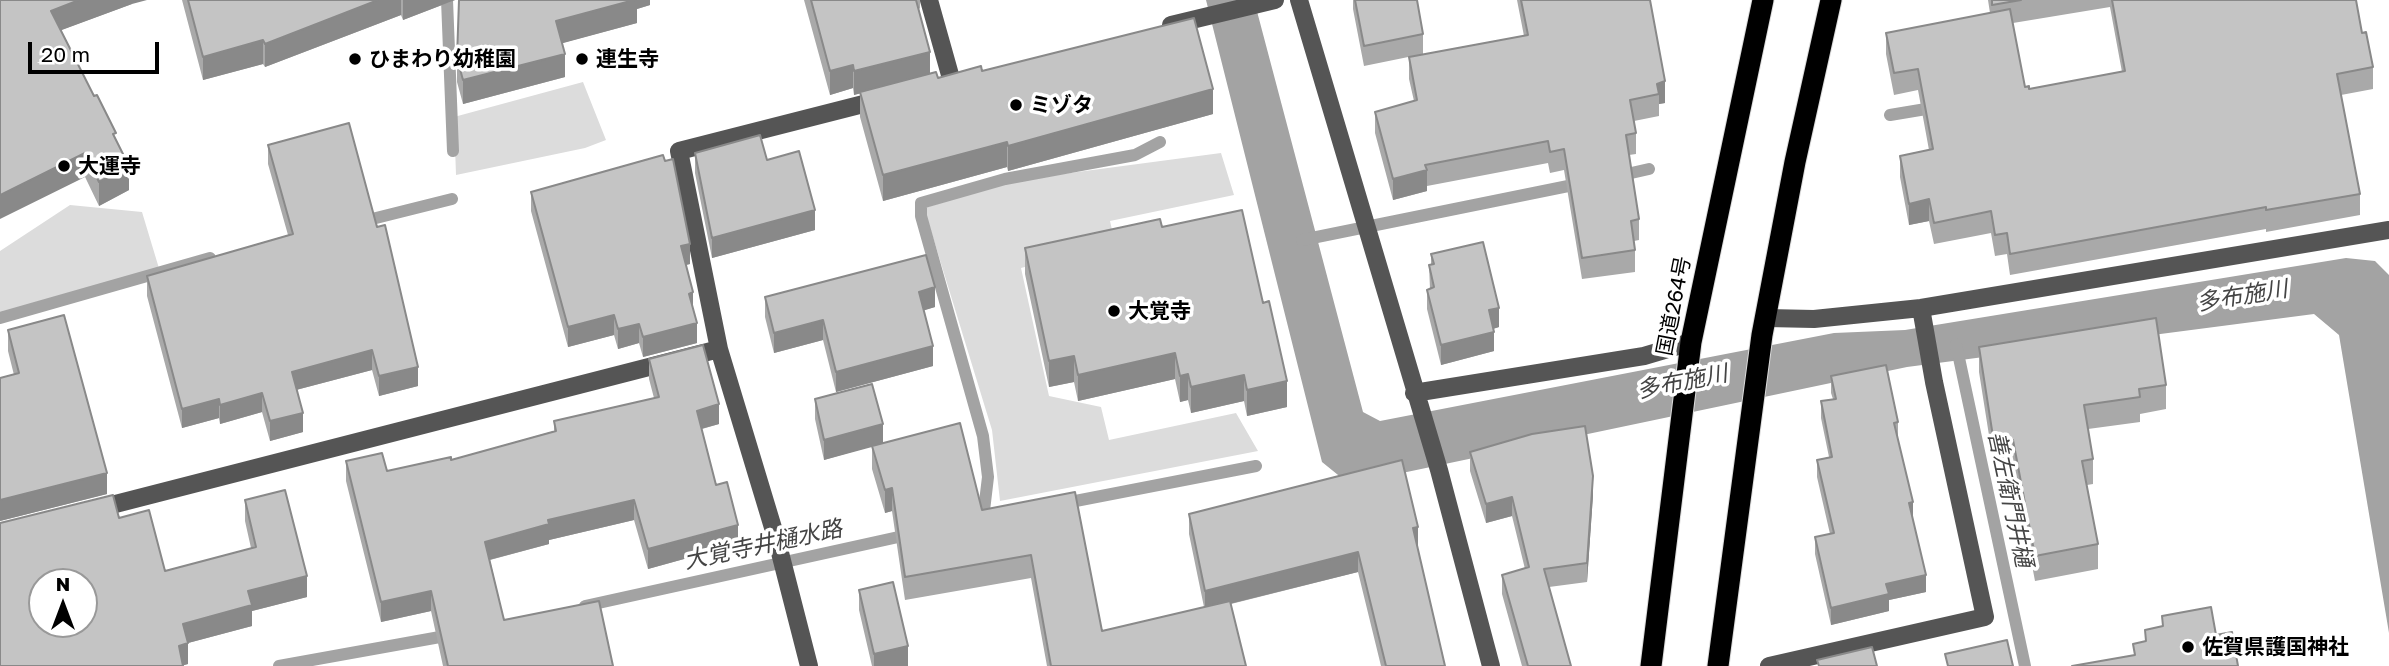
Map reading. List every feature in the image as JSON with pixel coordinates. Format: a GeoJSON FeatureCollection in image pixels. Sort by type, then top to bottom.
{"type":"FeatureCollection","features":[{"type":"Feature","properties":{"kind":"highway","name":"国道264号"},"geometry":{"type":"LineString","coordinates":[[1651,666],[1678,428],[1691,342],[1763,0]]}},
{"type":"Feature","properties":{"kind":"highway"},"geometry":{"type":"LineString","coordinates":[[1718,666],[1764,326],[1795,162],[1831,0]]}},
{"type":"Feature","properties":{"kind":"street"},"geometry":{"type":"LineString","coordinates":[[929,0],[952,81]]}},
{"type":"Feature","properties":{"kind":"street"},"geometry":{"type":"LineString","coordinates":[[1299,0],[1359,209],[1439,470],[1491,666]]}},
{"type":"Feature","properties":{"kind":"street"},"geometry":{"type":"LineString","coordinates":[[1152,30],[1272,1]]}},
{"type":"Feature","properties":{"kind":"street"},"geometry":{"type":"LineString","coordinates":[[809,666],[777,541],[719,349],[679,151],[900,95]]}},
{"type":"Feature","properties":{"kind":"street"},"geometry":{"type":"LineString","coordinates":[[1764,326],[1921,308],[2389,230]]}},
{"type":"Feature","properties":{"kind":"street"},"geometry":{"type":"LineString","coordinates":[[1769,666],[1985,617],[1934,382],[1921,308]]}},
{"type":"Feature","properties":{"kind":"street"},"geometry":{"type":"LineString","coordinates":[[1416,398],[1644,356],[1691,342]]}},
{"type":"Feature","properties":{"kind":"street"},"geometry":{"type":"LineString","coordinates":[[72,515],[719,349]]}},
{"type":"Feature","properties":{"kind":"shaded area"},"geometry":{"type":"Polygon","coordinates":[[[583,82],[606,140],[585,148],[456,175],[454,117],[583,82]]]}},
{"type":"Feature","properties":{"kind":"shaded area"},"geometry":{"type":"Polygon","coordinates":[[[1221,153],[1234,195],[1110,221],[1115,243],[1021,268],[1049,396],[1101,407],[1109,440],[1236,413],[1258,451],[1000,501],[992,430],[924,208],[1017,180],[1221,153]]]}},
{"type":"Feature","properties":{"kind":"shaded area"},"geometry":{"type":"Polygon","coordinates":[[[70,205],[142,212],[161,275],[0,322],[0,251],[70,205]]]}},
{"type":"Feature","properties":{"kind":"water","name":"多布施川"},"geometry":{"type":"Polygon","coordinates":[[[1206,0],[1254,0],[1363,412],[1380,421],[1834,333],[1905,330],[2346,258],[2375,261],[2389,275],[2389,633],[2339,335],[2314,314],[1907,367],[1383,477],[1343,479],[1322,462],[1206,0]]]}},
{"type":"Feature","properties":{"kind":"building"},"geometry":{"type":"Polygon","coordinates":[[[0,0],[79,0],[51,11],[94,96],[97,95],[129,166],[99,182],[85,153],[0,195],[0,0]]]}},
{"type":"Feature","properties":{"kind":"building"},"geometry":{"type":"Polygon","coordinates":[[[188,0],[378,0],[265,44],[263,40],[203,57],[188,0]]]}},
{"type":"Feature","properties":{"kind":"building"},"geometry":{"type":"Polygon","coordinates":[[[459,0],[634,0],[556,21],[565,54],[463,80],[457,58],[459,0]]]}},
{"type":"Feature","properties":{"kind":"building"},"geometry":{"type":"Polygon","coordinates":[[[811,0],[916,0],[930,52],[854,71],[853,65],[830,71],[811,0]]]}},
{"type":"Feature","properties":{"kind":"building"},"geometry":{"type":"Polygon","coordinates":[[[1355,0],[1417,0],[1423,34],[1364,46],[1355,0]]]}},
{"type":"Feature","properties":{"kind":"building"},"geometry":{"type":"Polygon","coordinates":[[[1521,0],[1650,0],[1665,81],[1657,84],[1659,94],[1630,100],[1636,133],[1626,135],[1639,219],[1631,221],[1635,250],[1582,258],[1564,149],[1550,152],[1548,141],[1425,165],[1427,170],[1393,179],[1375,112],[1417,100],[1409,57],[1528,35],[1521,0]]]}},
{"type":"Feature","properties":{"kind":"building"},"geometry":{"type":"Polygon","coordinates":[[[1992,0],[2021,0],[1992,5],[1992,0]]]}},
{"type":"Feature","properties":{"kind":"building"},"geometry":{"type":"Polygon","coordinates":[[[2112,0],[2356,0],[2362,33],[2366,32],[2373,67],[2337,74],[2360,194],[2266,210],[2266,207],[2010,254],[2007,233],[1995,235],[1991,211],[1934,223],[1929,199],[1909,204],[1900,156],[1933,149],[1918,69],[1894,73],[1886,33],[2010,9],[2025,87],[2029,86],[2029,89],[2125,71],[2112,0]]]}},
{"type":"Feature","properties":{"kind":"building"},"geometry":{"type":"Polygon","coordinates":[[[1194,18],[1213,89],[1008,146],[1007,142],[883,175],[860,92],[936,72],[938,78],[981,66],[982,71],[1194,18]]]}},
{"type":"Feature","properties":{"kind":"building"},"geometry":{"type":"Polygon","coordinates":[[[349,123],[377,227],[385,225],[418,367],[379,376],[372,350],[292,372],[303,413],[270,421],[262,393],[220,405],[219,399],[182,409],[147,276],[293,234],[268,145],[349,123]]]}},
{"type":"Feature","properties":{"kind":"building"},"geometry":{"type":"Polygon","coordinates":[[[760,135],[767,160],[799,151],[815,210],[712,238],[695,153],[760,135]]]}},
{"type":"Feature","properties":{"kind":"building"},"geometry":{"type":"Polygon","coordinates":[[[663,155],[665,161],[673,159],[690,244],[681,246],[693,292],[689,294],[697,323],[643,337],[639,324],[618,329],[614,315],[568,327],[531,192],[663,155]]]}},
{"type":"Feature","properties":{"kind":"building"},"geometry":{"type":"Polygon","coordinates":[[[1242,210],[1263,303],[1269,301],[1287,381],[1247,390],[1244,375],[1191,387],[1188,374],[1180,376],[1175,353],[1078,375],[1074,356],[1049,361],[1025,248],[1160,219],[1162,227],[1242,210]]]}},
{"type":"Feature","properties":{"kind":"building"},"geometry":{"type":"Polygon","coordinates":[[[1483,242],[1499,308],[1489,310],[1494,332],[1441,345],[1427,290],[1434,287],[1429,265],[1434,264],[1431,254],[1483,242]]]}},
{"type":"Feature","properties":{"kind":"building"},"geometry":{"type":"Polygon","coordinates":[[[926,255],[935,287],[919,292],[933,346],[836,372],[823,320],[774,333],[765,297],[926,255]]]}},
{"type":"Feature","properties":{"kind":"building"},"geometry":{"type":"Polygon","coordinates":[[[64,315],[107,473],[0,500],[0,378],[19,373],[8,330],[64,315]]]}},
{"type":"Feature","properties":{"kind":"building"},"geometry":{"type":"Polygon","coordinates":[[[2156,318],[2166,385],[2139,389],[2140,397],[2084,405],[2093,459],[2082,461],[2098,544],[2035,556],[2013,440],[1994,443],[1979,347],[2156,318]]]}},
{"type":"Feature","properties":{"kind":"building"},"geometry":{"type":"Polygon","coordinates":[[[703,345],[719,404],[697,411],[716,485],[727,482],[738,525],[648,549],[634,500],[548,520],[549,524],[485,542],[504,620],[599,601],[613,666],[448,666],[431,591],[381,602],[346,461],[382,453],[387,471],[451,457],[451,460],[556,431],[554,421],[659,397],[649,359],[703,345]]]}},
{"type":"Feature","properties":{"kind":"building"},"geometry":{"type":"Polygon","coordinates":[[[1886,365],[1898,422],[1894,423],[1913,502],[1909,503],[1926,575],[1886,584],[1889,594],[1831,608],[1815,537],[1834,533],[1817,460],[1832,457],[1821,401],[1836,399],[1831,376],[1886,365]]]}},
{"type":"Feature","properties":{"kind":"building"},"geometry":{"type":"Polygon","coordinates":[[[872,384],[883,424],[824,440],[815,399],[872,384]]]}},
{"type":"Feature","properties":{"kind":"building"},"geometry":{"type":"Polygon","coordinates":[[[960,423],[982,510],[1075,492],[1102,631],[1230,601],[1246,666],[1051,666],[1031,555],[905,577],[892,488],[885,490],[872,446],[960,423]]]}},
{"type":"Feature","properties":{"kind":"building"},"geometry":{"type":"Polygon","coordinates":[[[1585,426],[1593,476],[1587,563],[1544,569],[1571,666],[1528,666],[1502,575],[1529,567],[1512,497],[1486,504],[1470,452],[1532,434],[1585,426]]]}},
{"type":"Feature","properties":{"kind":"building"},"geometry":{"type":"Polygon","coordinates":[[[1402,460],[1418,527],[1413,528],[1445,666],[1386,666],[1358,552],[1205,591],[1189,514],[1402,460]]]}},
{"type":"Feature","properties":{"kind":"building"},"geometry":{"type":"Polygon","coordinates":[[[285,490],[307,576],[248,591],[252,605],[183,624],[188,643],[179,646],[183,666],[0,666],[0,523],[113,495],[119,518],[149,510],[165,571],[256,547],[245,500],[285,490]]]}},
{"type":"Feature","properties":{"kind":"building"},"geometry":{"type":"Polygon","coordinates":[[[893,582],[908,646],[874,654],[859,590],[893,582]]]}},
{"type":"Feature","properties":{"kind":"building"},"geometry":{"type":"Polygon","coordinates":[[[2211,607],[2216,635],[2232,632],[2238,666],[2072,666],[2135,655],[2133,644],[2146,641],[2145,630],[2163,626],[2162,616],[2211,607]]]}},
{"type":"Feature","properties":{"kind":"building"},"geometry":{"type":"Polygon","coordinates":[[[2007,640],[2013,666],[1948,666],[1945,654],[2007,640]]]}},
{"type":"Feature","properties":{"kind":"building"},"geometry":{"type":"Polygon","coordinates":[[[1872,647],[1877,666],[1819,666],[1817,660],[1872,647]]]}},
{"type":"Feature","properties":{"kind":"waterway"},"geometry":{"type":"LineString","coordinates":[[447,0],[453,151]]}},
{"type":"Feature","properties":{"kind":"waterway"},"geometry":{"type":"LineString","coordinates":[[1890,115],[1938,107]]}},
{"type":"Feature","properties":{"kind":"waterway"},"geometry":{"type":"LineString","coordinates":[[983,519],[988,477],[983,436],[921,216],[921,203],[1005,179],[1135,155],[1160,142]]}},
{"type":"Feature","properties":{"kind":"waterway"},"geometry":{"type":"LineString","coordinates":[[1618,176],[1649,169]]}},
{"type":"Feature","properties":{"kind":"waterway"},"geometry":{"type":"LineString","coordinates":[[1302,240],[1583,183]]}},
{"type":"Feature","properties":{"kind":"waterway"},"geometry":{"type":"LineString","coordinates":[[360,222],[452,199]]}},
{"type":"Feature","properties":{"kind":"waterway"},"geometry":{"type":"LineString","coordinates":[[0,318],[210,258]]}},
{"type":"Feature","properties":{"kind":"waterway","name":"善左衛門井樋"},"geometry":{"type":"LineString","coordinates":[[1956,344],[2025,666]]}},
{"type":"Feature","properties":{"kind":"waterway","name":"大覚寺井樋水路"},"geometry":{"type":"LineString","coordinates":[[1060,504],[1256,466]]}},
{"type":"Feature","properties":{"kind":"waterway","name":"大覚寺井樋水路"},"geometry":{"type":"LineString","coordinates":[[585,606],[912,534]]}},
{"type":"Feature","properties":{"kind":"waterway","name":"大覚寺井樋水路"},"geometry":{"type":"LineString","coordinates":[[279,666],[451,635]]}},
{"type":"Feature","properties":{"kind":"place","name":"ひまわり幼稚園"},"geometry":{"type":"Point","coordinates":[355,59]}},
{"type":"Feature","properties":{"kind":"place","name":"連生寺"},"geometry":{"type":"Point","coordinates":[582,59]}},
{"type":"Feature","properties":{"kind":"place","name":"ミゾタ"},"geometry":{"type":"Point","coordinates":[1016,105]}},
{"type":"Feature","properties":{"kind":"place","name":"大運寺"},"geometry":{"type":"Point","coordinates":[64,166]}},
{"type":"Feature","properties":{"kind":"place","name":"大覚寺"},"geometry":{"type":"Point","coordinates":[1114,311]}},
{"type":"Feature","properties":{"kind":"place","name":"佐賀県護国神社"},"geometry":{"type":"Point","coordinates":[2188,647]}}]}
